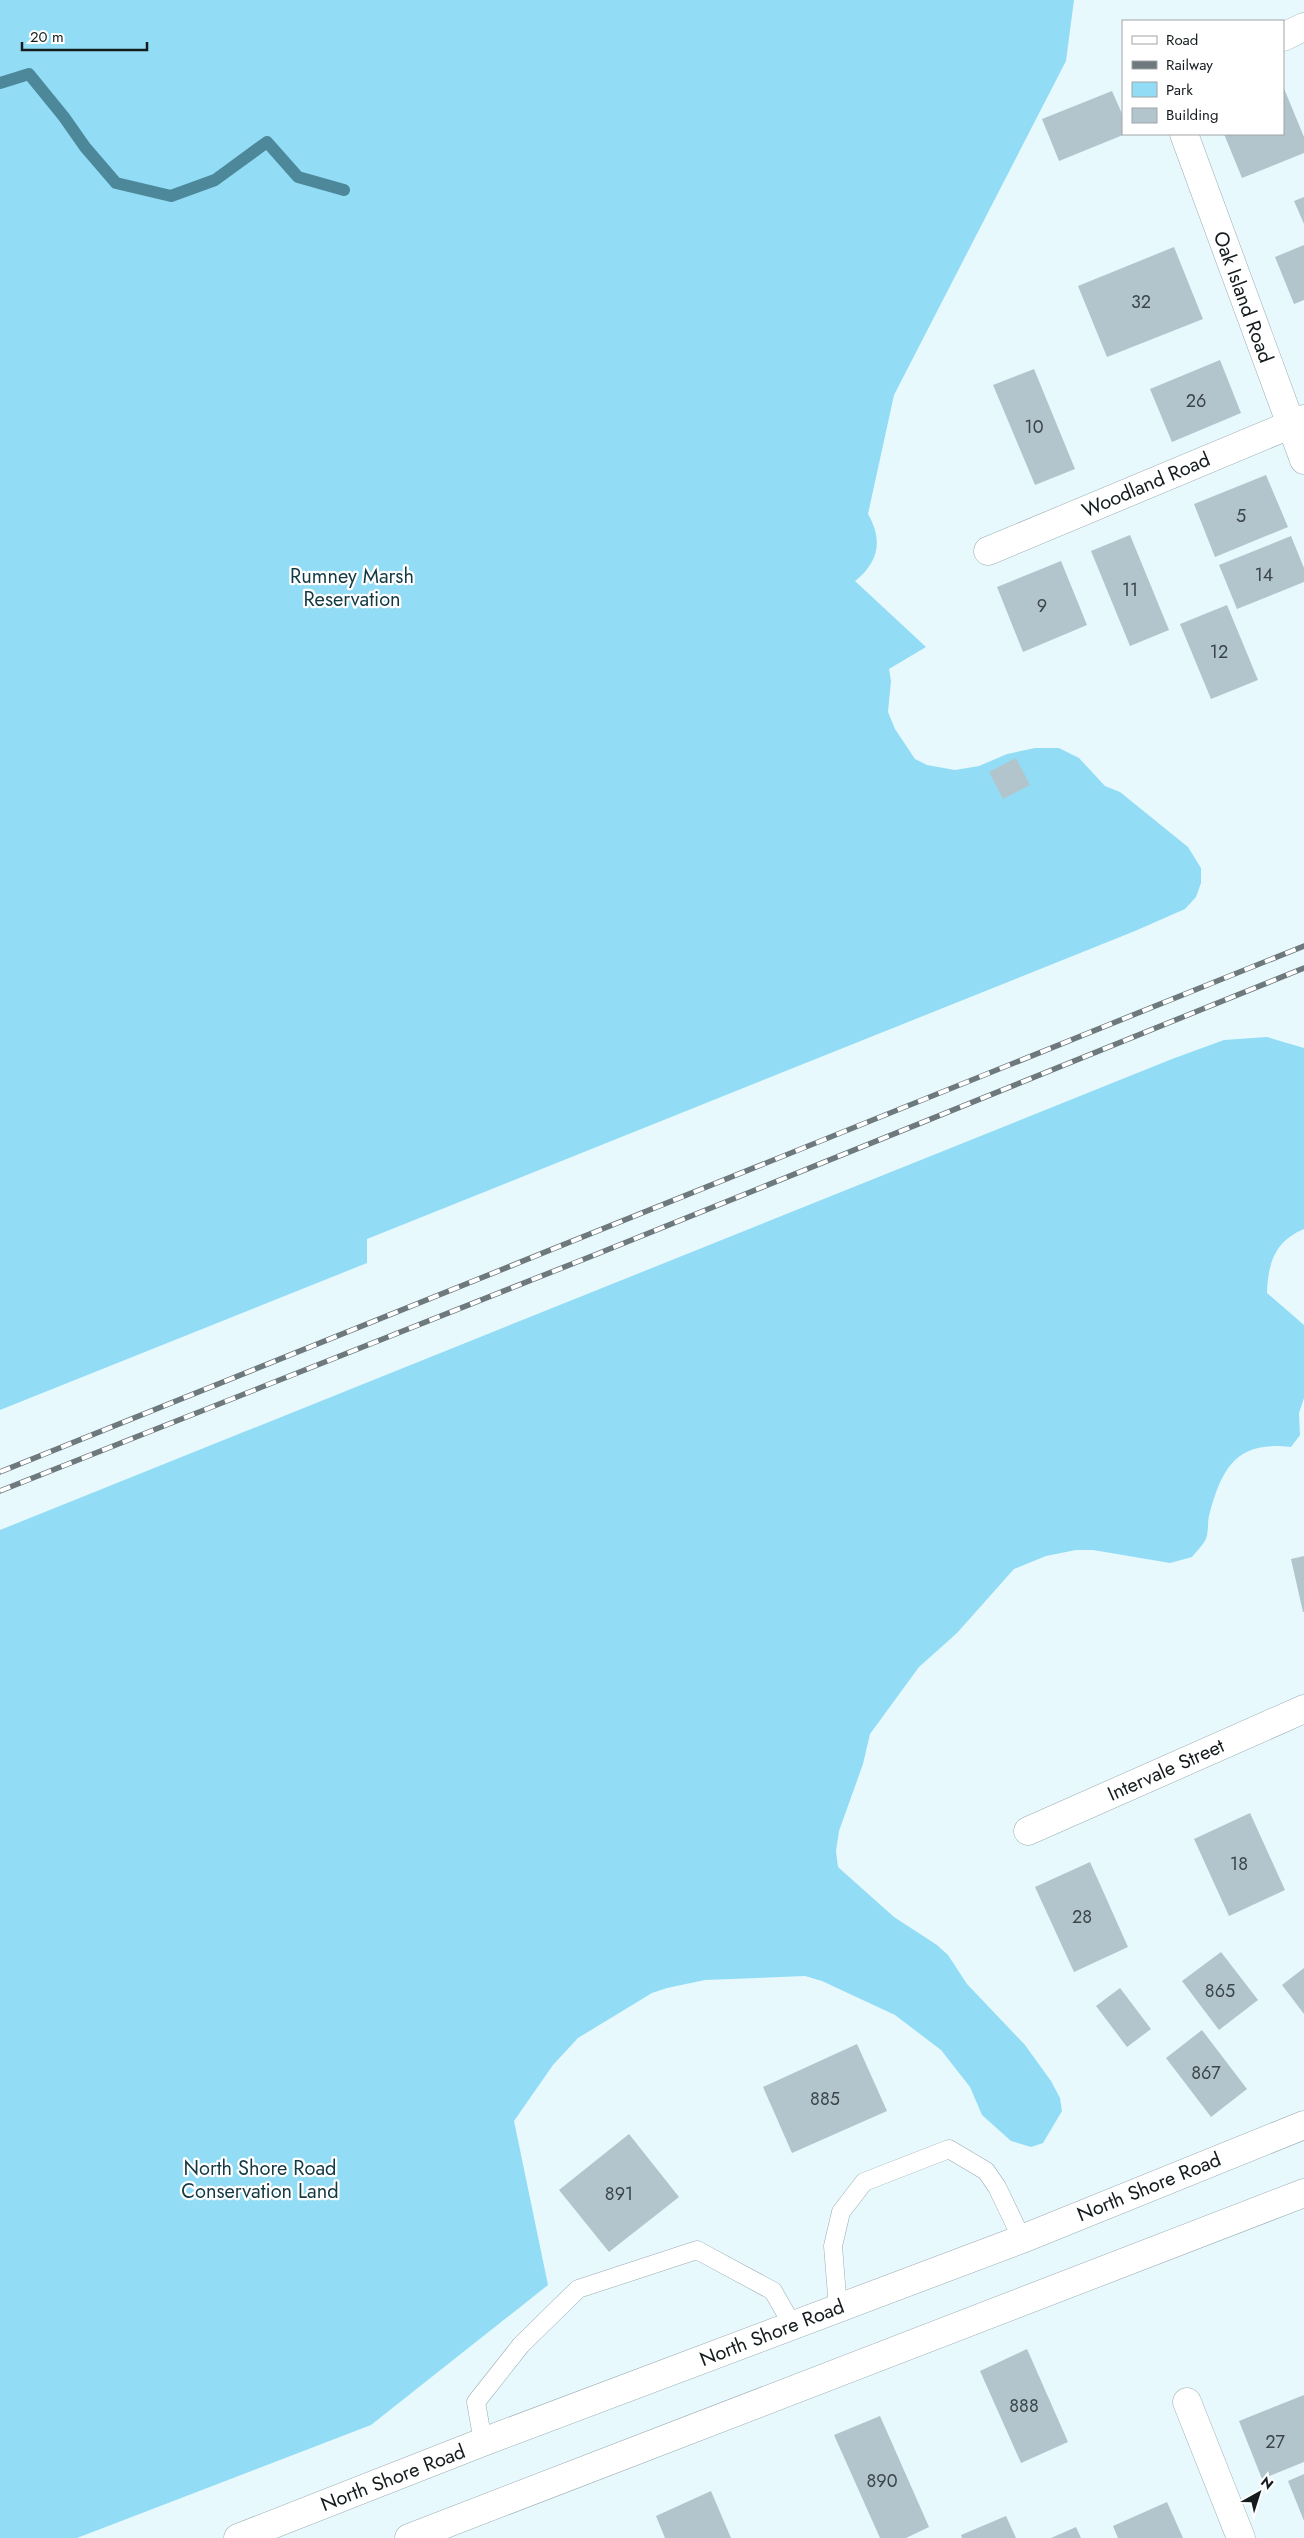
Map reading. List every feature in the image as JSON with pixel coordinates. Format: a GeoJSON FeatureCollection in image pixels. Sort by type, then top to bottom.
{"type":"FeatureCollection","features":[{"type":"Feature","properties":{"kind":"main road"},"geometry":{"type":"LineString","coordinates":[[1284,37],[1304,27]]}},
{"type":"Feature","properties":{"kind":"main road","name":"Oak Island Road"},"geometry":{"type":"LineString","coordinates":[[1184,135],[1297,422],[1304,460]]}},
{"type":"Feature","properties":{"kind":"main road","name":"Woodland Road"},"geometry":{"type":"LineString","coordinates":[[988,551],[1297,422]]}},
{"type":"Feature","properties":{"kind":"main road","name":"Intervale Street"},"geometry":{"type":"LineString","coordinates":[[1028,1831],[1304,1709]]}},
{"type":"Feature","properties":{"kind":"main road","name":"North Shore Road"},"geometry":{"type":"LineString","coordinates":[[238,2538],[483,2442],[1022,2239],[1304,2125]]}},
{"type":"Feature","properties":{"kind":"main road"},"geometry":{"type":"LineString","coordinates":[[409,2538],[1304,2193]]}},
{"type":"Feature","properties":{"kind":"main road"},"geometry":{"type":"LineString","coordinates":[[1187,2402],[1241,2538]]}},
{"type":"Feature","properties":{"kind":"lane"},"geometry":{"type":"LineString","coordinates":[[838,2308],[833,2246],[841,2212],[864,2182],[948,2149],[986,2171],[997,2187],[1022,2239]]}},
{"type":"Feature","properties":{"kind":"lane"},"geometry":{"type":"LineString","coordinates":[[483,2442],[476,2402],[521,2345],[578,2289],[697,2250],[773,2291],[793,2326]]}},
{"type":"Feature","properties":{"kind":"green space","name":"Rumney Marsh Reservation"},"geometry":{"type":"Polygon","coordinates":[[[0,0],[1074,0],[1066,61],[894,395],[868,514],[876,533],[876,550],[869,566],[855,581],[926,647],[889,669],[891,681],[888,712],[895,729],[915,759],[927,765],[955,770],[979,766],[1007,754],[1035,748],[1059,748],[1079,758],[1105,786],[1120,792],[1188,847],[1201,868],[1201,883],[1196,897],[1185,909],[1135,931],[367,1239],[367,1263],[0,1410],[0,0]]]}},
{"type":"Feature","properties":{"kind":"green space","name":"North Shore Road Conservation Land"},"geometry":{"type":"Polygon","coordinates":[[[1267,1037],[1304,1048],[1304,1229],[1286,1240],[1275,1254],[1269,1272],[1267,1293],[1304,1325],[1304,1398],[1299,1413],[1300,1435],[1291,1447],[1273,1446],[1258,1448],[1246,1452],[1236,1459],[1221,1481],[1215,1495],[1209,1515],[1206,1539],[1192,1557],[1170,1563],[1093,1550],[1076,1550],[1046,1556],[1014,1569],[957,1633],[919,1667],[870,1734],[863,1764],[839,1831],[836,1851],[838,1867],[894,1917],[937,1945],[948,1955],[967,1984],[1025,2045],[1051,2081],[1060,2098],[1062,2111],[1043,2143],[1031,2147],[1011,2141],[982,2115],[970,2087],[941,2050],[895,2015],[822,1981],[805,1976],[705,1980],[652,1993],[578,2038],[553,2065],[514,2121],[548,2285],[371,2425],[77,2538],[0,2538],[0,1530],[1172,1059],[1224,1040],[1267,1037]]]}},
{"type":"Feature","properties":{"kind":"building"},"geometry":{"type":"Polygon","coordinates":[[[1284,88],[1304,137],[1304,153],[1242,178],[1224,135],[1284,135],[1284,88]]]}},
{"type":"Feature","properties":{"kind":"building"},"geometry":{"type":"Polygon","coordinates":[[[1112,91],[1122,114],[1123,135],[1059,161],[1042,119],[1112,91]]]}},
{"type":"Feature","properties":{"kind":"building"},"geometry":{"type":"Polygon","coordinates":[[[1304,197],[1304,224],[1294,201],[1304,197]]]}},
{"type":"Feature","properties":{"kind":"building"},"geometry":{"type":"Polygon","coordinates":[[[1304,245],[1304,300],[1294,304],[1275,257],[1304,245]]]}},
{"type":"Feature","properties":{"kind":"building"},"geometry":{"type":"Polygon","coordinates":[[[1174,247],[1203,319],[1107,357],[1078,286],[1174,247]]]}},
{"type":"Feature","properties":{"kind":"building"},"geometry":{"type":"Polygon","coordinates":[[[1220,360],[1241,413],[1172,442],[1150,389],[1220,360]]]}},
{"type":"Feature","properties":{"kind":"building"},"geometry":{"type":"Polygon","coordinates":[[[1034,369],[1075,469],[1035,485],[993,385],[1034,369]]]}},
{"type":"Feature","properties":{"kind":"building"},"geometry":{"type":"Polygon","coordinates":[[[1266,475],[1288,527],[1215,557],[1194,504],[1266,475]]]}},
{"type":"Feature","properties":{"kind":"building"},"geometry":{"type":"Polygon","coordinates":[[[1130,535],[1169,630],[1130,646],[1091,551],[1130,535]]]}},
{"type":"Feature","properties":{"kind":"building"},"geometry":{"type":"Polygon","coordinates":[[[1291,536],[1304,568],[1304,582],[1237,609],[1219,565],[1291,536]]]}},
{"type":"Feature","properties":{"kind":"building"},"geometry":{"type":"Polygon","coordinates":[[[1061,561],[1087,625],[1023,652],[997,587],[1061,561]]]}},
{"type":"Feature","properties":{"kind":"building"},"geometry":{"type":"Polygon","coordinates":[[[1227,605],[1258,680],[1211,699],[1180,624],[1227,605]]]}},
{"type":"Feature","properties":{"kind":"building"},"geometry":{"type":"Polygon","coordinates":[[[1016,758],[1030,785],[1003,799],[989,772],[1016,758]]]}},
{"type":"Feature","properties":{"kind":"building"},"geometry":{"type":"Polygon","coordinates":[[[1304,1556],[1304,1612],[1303,1612],[1291,1559],[1304,1556]]]}},
{"type":"Feature","properties":{"kind":"building"},"geometry":{"type":"Polygon","coordinates":[[[1250,1813],[1285,1890],[1229,1916],[1194,1839],[1250,1813]]]}},
{"type":"Feature","properties":{"kind":"building"},"geometry":{"type":"Polygon","coordinates":[[[1090,1862],[1128,1947],[1074,1972],[1035,1887],[1090,1862]]]}},
{"type":"Feature","properties":{"kind":"building"},"geometry":{"type":"Polygon","coordinates":[[[1221,1952],[1258,2000],[1219,2030],[1182,1981],[1221,1952]]]}},
{"type":"Feature","properties":{"kind":"building"},"geometry":{"type":"Polygon","coordinates":[[[1304,1968],[1304,2014],[1282,1985],[1304,1968]]]}},
{"type":"Feature","properties":{"kind":"building"},"geometry":{"type":"Polygon","coordinates":[[[1120,1988],[1151,2029],[1127,2047],[1096,2006],[1120,1988]]]}},
{"type":"Feature","properties":{"kind":"building"},"geometry":{"type":"Polygon","coordinates":[[[1202,2030],[1247,2089],[1211,2117],[1166,2058],[1202,2030]]]}},
{"type":"Feature","properties":{"kind":"building"},"geometry":{"type":"Polygon","coordinates":[[[857,2044],[887,2111],[792,2153],[763,2087],[857,2044]]]}},
{"type":"Feature","properties":{"kind":"building"},"geometry":{"type":"Polygon","coordinates":[[[629,2134],[679,2197],[609,2252],[559,2190],[629,2134]]]}},
{"type":"Feature","properties":{"kind":"building"},"geometry":{"type":"Polygon","coordinates":[[[1027,2349],[1068,2442],[1021,2463],[980,2371],[1027,2349]]]}},
{"type":"Feature","properties":{"kind":"building"},"geometry":{"type":"Polygon","coordinates":[[[1304,2395],[1304,2462],[1262,2479],[1239,2421],[1304,2395]]]}},
{"type":"Feature","properties":{"kind":"building"},"geometry":{"type":"Polygon","coordinates":[[[880,2416],[929,2527],[906,2538],[880,2538],[834,2435],[880,2416]]]}},
{"type":"Feature","properties":{"kind":"building"},"geometry":{"type":"Polygon","coordinates":[[[1304,2474],[1304,2521],[1288,2481],[1304,2474]]]}},
{"type":"Feature","properties":{"kind":"building"},"geometry":{"type":"Polygon","coordinates":[[[711,2491],[731,2538],[665,2538],[656,2516],[711,2491]]]}},
{"type":"Feature","properties":{"kind":"building"},"geometry":{"type":"Polygon","coordinates":[[[1167,2502],[1183,2538],[1118,2538],[1113,2526],[1167,2502]]]}},
{"type":"Feature","properties":{"kind":"building"},"geometry":{"type":"Polygon","coordinates":[[[1006,2516],[1016,2538],[962,2538],[961,2535],[1006,2516]]]}},
{"type":"Feature","properties":{"kind":"building"},"geometry":{"type":"Polygon","coordinates":[[[1076,2527],[1081,2538],[1051,2538],[1076,2527]]]}},
{"type":"Feature","properties":{"kind":"waterway"},"geometry":{"type":"LineString","coordinates":[[0,83],[29,74],[64,117],[85,147],[116,183],[171,196],[215,180],[267,142],[298,177],[344,190]]}},
{"type":"Feature","properties":{"kind":"railway"},"geometry":{"type":"LineString","coordinates":[[0,1472],[1304,946]]}},
{"type":"Feature","properties":{"kind":"railway"},"geometry":{"type":"LineString","coordinates":[[0,1491],[597,1254],[1304,968]]}}]}
